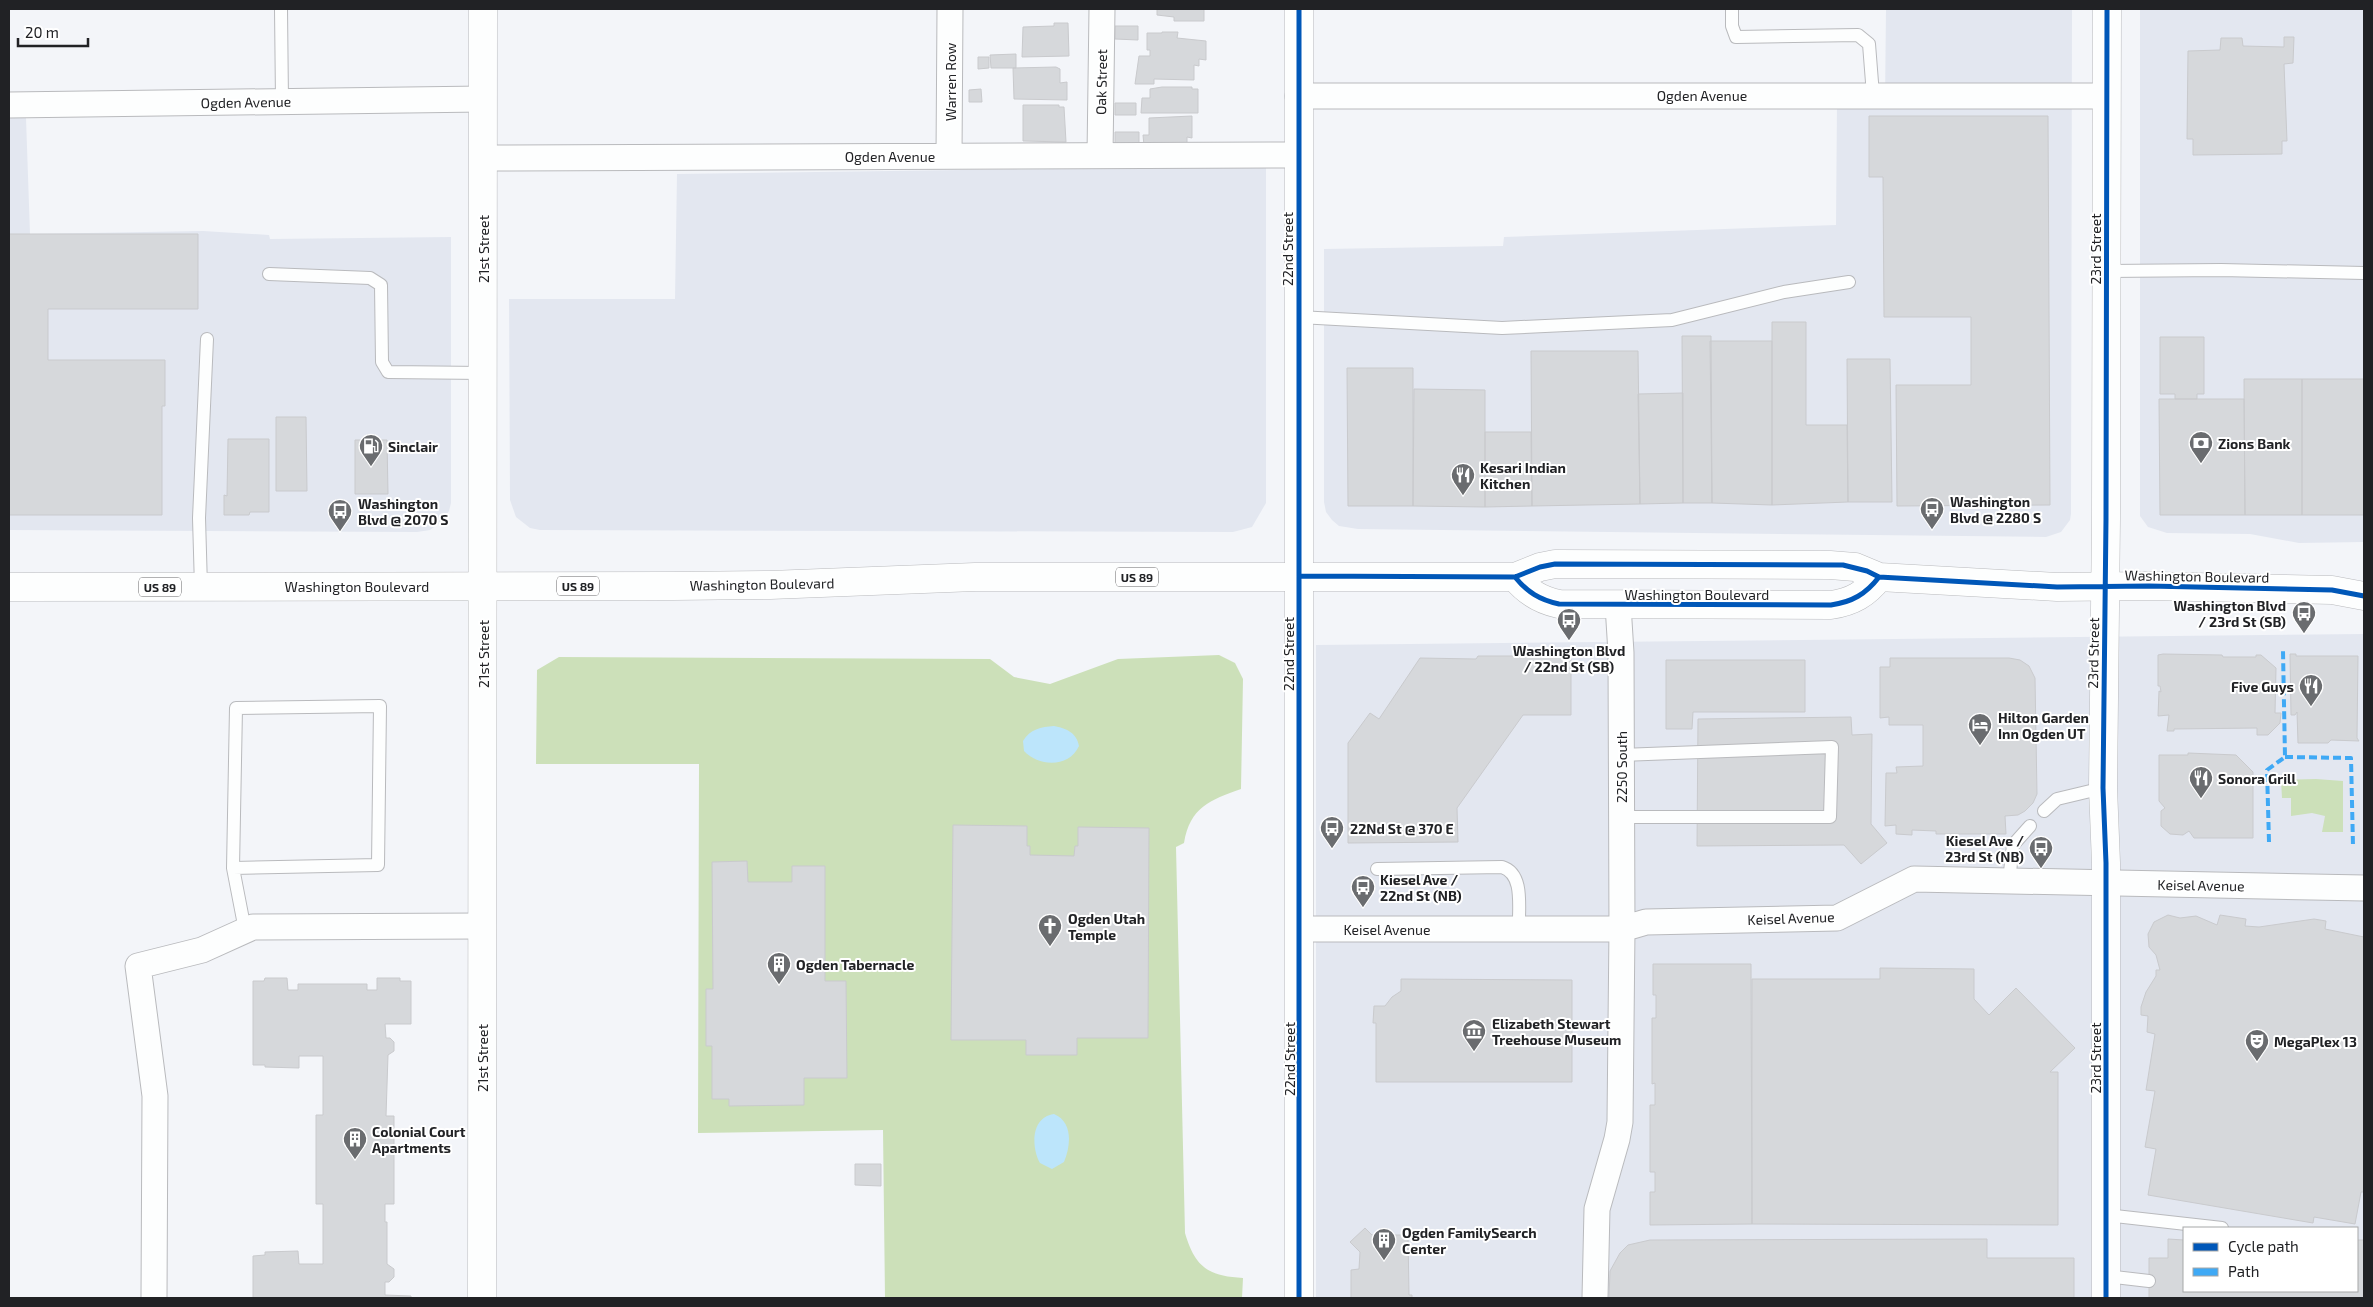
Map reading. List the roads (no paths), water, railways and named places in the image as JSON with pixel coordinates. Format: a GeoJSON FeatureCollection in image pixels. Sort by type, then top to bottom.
{"type":"FeatureCollection","features":[{"type":"Feature","properties":{"kind":"main road","name":"21st Street"},"geometry":{"type":"LineString","coordinates":[[482,1298],[483,9]]}},
{"type":"Feature","properties":{"kind":"main road","name":"22nd Street"},"geometry":{"type":"LineString","coordinates":[[1298,9],[1299,1298]]}},
{"type":"Feature","properties":{"kind":"main road","name":"23rd Street"},"geometry":{"type":"LineString","coordinates":[[2106,1287],[2106,883],[2103,788],[2107,9]]}},
{"type":"Feature","properties":{"kind":"main road","name":"Washington Boulevard"},"geometry":{"type":"LineString","coordinates":[[9,587],[770,585],[975,577],[1515,576],[1555,564],[1598,564],[1843,565],[1867,571],[1879,577],[2056,587],[2105,585],[2332,590],[2364,596]]}},
{"type":"Feature","properties":{"kind":"main road","name":"Washington Boulevard"},"geometry":{"type":"LineString","coordinates":[[1515,576],[1529,592],[1548,602],[1559,604],[1618,605],[1831,605],[1857,598],[1873,585],[1879,577]]}},
{"type":"Feature","properties":{"kind":"main road","name":"Washington Boulevard"},"geometry":{"type":"LineString","coordinates":[[2332,590],[2364,582]]}},
{"type":"Feature","properties":{"kind":"street","name":"Warren Row"},"geometry":{"type":"LineString","coordinates":[[949,156],[950,9]]}},
{"type":"Feature","properties":{"kind":"street","name":"Oak Street"},"geometry":{"type":"LineString","coordinates":[[1100,155],[1102,9]]}},
{"type":"Feature","properties":{"kind":"street","name":"Ogden Avenue"},"geometry":{"type":"LineString","coordinates":[[1298,96],[2106,96]]}},
{"type":"Feature","properties":{"kind":"street","name":"Ogden Avenue"},"geometry":{"type":"LineString","coordinates":[[9,105],[483,99]]}},
{"type":"Feature","properties":{"kind":"street","name":"Ogden Avenue"},"geometry":{"type":"LineString","coordinates":[[483,158],[1298,154]]}},
{"type":"Feature","properties":{"kind":"street","name":"2250 South"},"geometry":{"type":"LineString","coordinates":[[1595,1298],[1597,1209],[1620,1122],[1622,929],[1621,653],[1618,605]]}},
{"type":"Feature","properties":{"kind":"street","name":"Keisel Avenue"},"geometry":{"type":"LineString","coordinates":[[1299,929],[1622,929],[1646,922],[1837,918],[1914,879],[2364,888]]}},
{"type":"Feature","properties":{"kind":"street"},"geometry":{"type":"LineString","coordinates":[[154,1298],[156,1096],[138,966],[202,950],[253,927],[481,926]]}},
{"type":"Feature","properties":{"kind":"lane"},"geometry":{"type":"LineString","coordinates":[[281,9],[282,101]]}},
{"type":"Feature","properties":{"kind":"lane"},"geometry":{"type":"LineString","coordinates":[[1732,9],[1732,26],[1736,37],[1858,35],[1869,44],[1873,95]]}},
{"type":"Feature","properties":{"kind":"lane"},"geometry":{"type":"LineString","coordinates":[[2107,271],[2221,270],[2364,273]]}},
{"type":"Feature","properties":{"kind":"lane"},"geometry":{"type":"LineString","coordinates":[[269,274],[370,278],[381,285],[382,362],[388,372],[483,373]]}},
{"type":"Feature","properties":{"kind":"lane"},"geometry":{"type":"LineString","coordinates":[[1298,317],[1502,328],[1672,320],[1784,292],[1850,282]]}},
{"type":"Feature","properties":{"kind":"lane"},"geometry":{"type":"LineString","coordinates":[[201,586],[199,518],[207,339]]}},
{"type":"Feature","properties":{"kind":"lane"},"geometry":{"type":"LineString","coordinates":[[233,868],[378,865],[380,706],[236,708],[233,868],[245,930]]}},
{"type":"Feature","properties":{"kind":"lane"},"geometry":{"type":"LineString","coordinates":[[1621,755],[1832,747],[1830,817],[1621,817]]}},
{"type":"Feature","properties":{"kind":"lane"},"geometry":{"type":"LineString","coordinates":[[2044,810],[2057,799],[2103,788]]}},
{"type":"Feature","properties":{"kind":"lane"},"geometry":{"type":"LineString","coordinates":[[2009,881],[2013,845],[2030,826]]}},
{"type":"Feature","properties":{"kind":"lane"},"geometry":{"type":"LineString","coordinates":[[1377,869],[1502,867],[1510,869],[1516,877],[1518,888],[1519,929]]}},
{"type":"Feature","properties":{"kind":"lane"},"geometry":{"type":"LineString","coordinates":[[2106,1215],[2213,1227]]}},
{"type":"Feature","properties":{"kind":"lane"},"geometry":{"type":"LineString","coordinates":[[2106,1287],[2149,1280]]}},
{"type":"Feature","properties":{"kind":"water"},"geometry":{"type":"Polygon","coordinates":[[[1054,726],[1070,732],[1078,741],[1079,746],[1068,758],[1053,763],[1045,762],[1030,756],[1024,751],[1023,741],[1032,731],[1054,726]]]}},
{"type":"Feature","properties":{"kind":"water"},"geometry":{"type":"Polygon","coordinates":[[[1054,1114],[1065,1122],[1069,1141],[1064,1162],[1052,1169],[1040,1163],[1034,1141],[1037,1127],[1041,1121],[1046,1116],[1054,1114]]]}},
{"type":"Feature","properties":{"kind":"place","name":"Zions Bank"},"geometry":{"type":"Point","coordinates":[2201,464]}},
{"type":"Feature","properties":{"kind":"place","name":"Sinclair"},"geometry":{"type":"Point","coordinates":[371,467]}},
{"type":"Feature","properties":{"kind":"place","name":"Kesari Indian Kitchen"},"geometry":{"type":"Point","coordinates":[1463,496]}},
{"type":"Feature","properties":{"kind":"place","name":"Washington Blvd @ 2280 S"},"geometry":{"type":"Point","coordinates":[1932,530]}},
{"type":"Feature","properties":{"kind":"place","name":"Washington Blvd @ 2070 S"},"geometry":{"type":"Point","coordinates":[340,532]}},
{"type":"Feature","properties":{"kind":"place","name":"Washington Blvd / 23rd St (SB)"},"geometry":{"type":"Point","coordinates":[2304,634]}},
{"type":"Feature","properties":{"kind":"place","name":"Washington Blvd / 22nd St (SB)"},"geometry":{"type":"Point","coordinates":[1569,641]}},
{"type":"Feature","properties":{"kind":"place","name":"Five Guys"},"geometry":{"type":"Point","coordinates":[2311,707]}},
{"type":"Feature","properties":{"kind":"place","name":"Hilton Garden Inn Ogden UT"},"geometry":{"type":"Point","coordinates":[1980,746]}},
{"type":"Feature","properties":{"kind":"place","name":"Sonora Grill"},"geometry":{"type":"Point","coordinates":[2201,799]}},
{"type":"Feature","properties":{"kind":"place","name":"22Nd St @ 370 E"},"geometry":{"type":"Point","coordinates":[1332,849]}},
{"type":"Feature","properties":{"kind":"place","name":"Kiesel Ave / 23rd St (NB)"},"geometry":{"type":"Point","coordinates":[2041,869]}},
{"type":"Feature","properties":{"kind":"place","name":"Kiesel Ave / 22nd St (NB)"},"geometry":{"type":"Point","coordinates":[1363,908]}},
{"type":"Feature","properties":{"kind":"place","name":"Ogden Utah Temple"},"geometry":{"type":"Point","coordinates":[1050,947]}},
{"type":"Feature","properties":{"kind":"place","name":"Ogden Tabernacle"},"geometry":{"type":"Point","coordinates":[779,985]}},
{"type":"Feature","properties":{"kind":"place","name":"Elizabeth Stewart Treehouse Museum"},"geometry":{"type":"Point","coordinates":[1474,1052]}},
{"type":"Feature","properties":{"kind":"place","name":"MegaPlex 13"},"geometry":{"type":"Point","coordinates":[2257,1062]}},
{"type":"Feature","properties":{"kind":"place","name":"Colonial Court Apartments"},"geometry":{"type":"Point","coordinates":[355,1160]}},
{"type":"Feature","properties":{"kind":"place","name":"Ogden FamilySearch Center"},"geometry":{"type":"Point","coordinates":[1384,1261]}}]}
